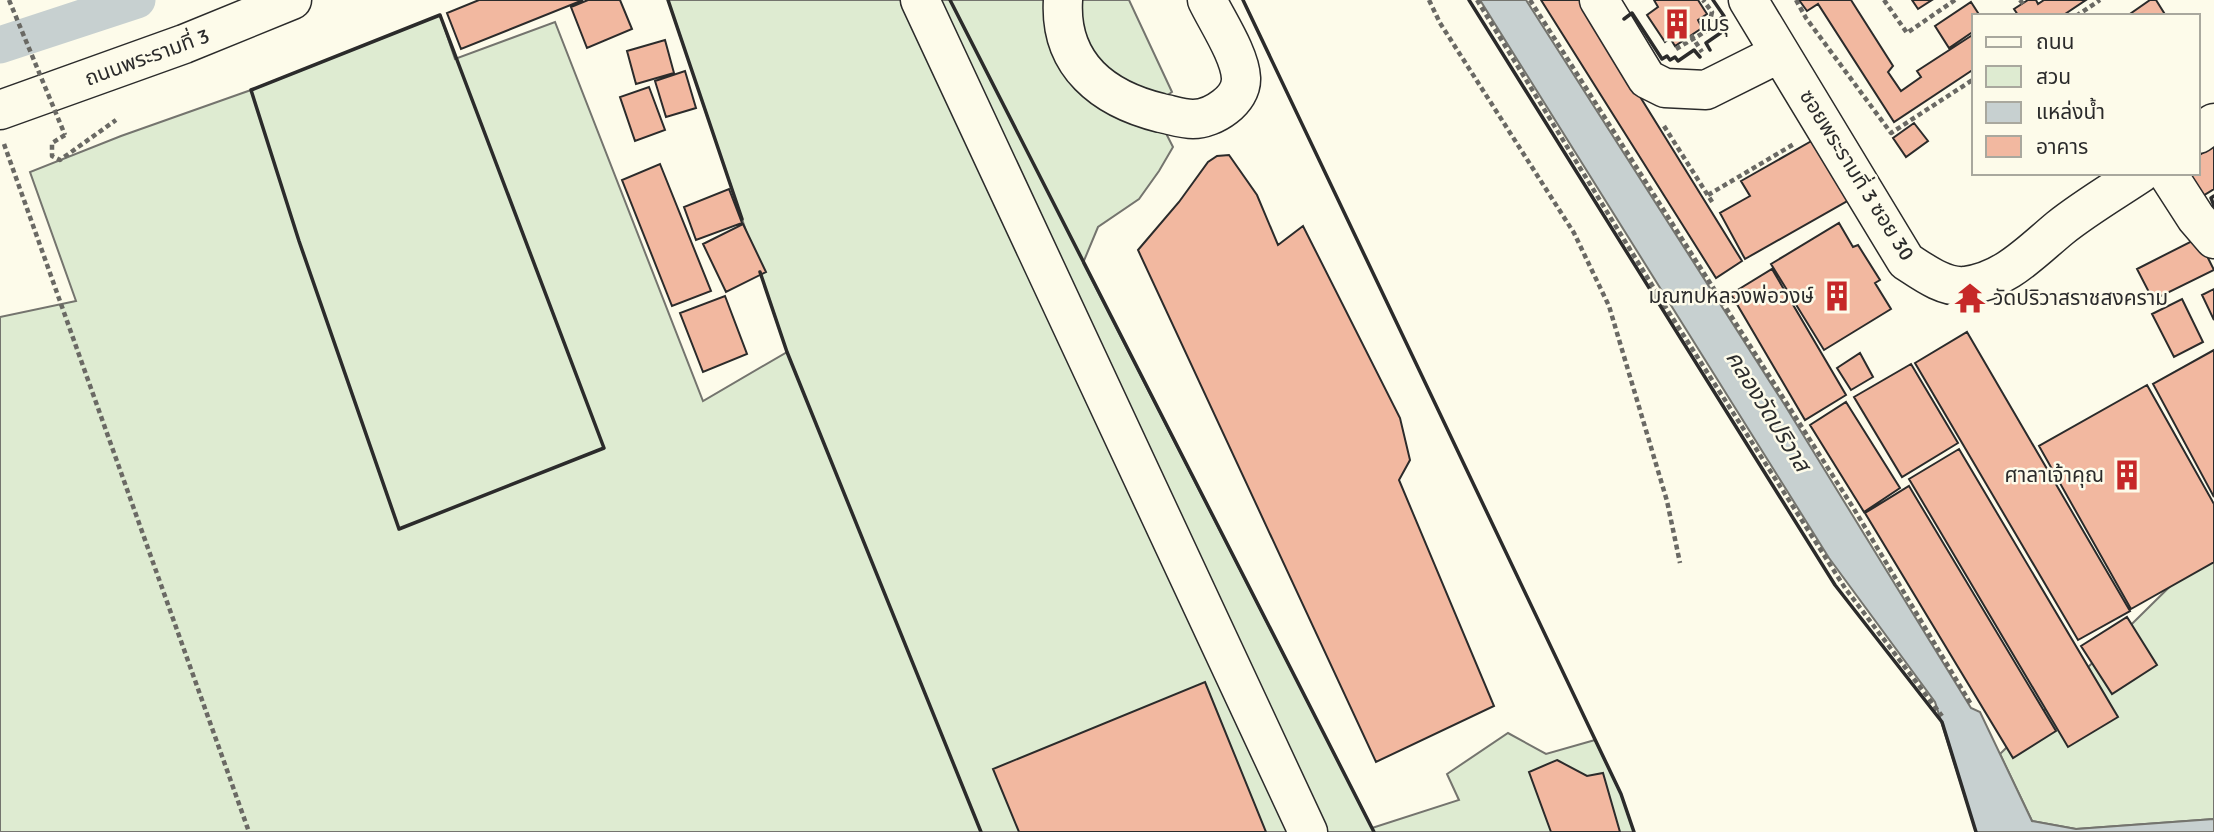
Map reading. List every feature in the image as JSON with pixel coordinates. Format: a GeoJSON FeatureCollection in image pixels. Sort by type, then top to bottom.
{"type":"FeatureCollection","features":[{"type":"Feature","properties":{"kind":"main road","name":"ถนนพระรามที่ 3"},"geometry":{"type":"LineString","coordinates":[[0,110],[184,44],[292,0]]}},
{"type":"Feature","properties":{"kind":"main road"},"geometry":{"type":"LineString","coordinates":[[920,0],[1307,832]]}},
{"type":"Feature","properties":{"kind":"main road"},"geometry":{"type":"LineString","coordinates":[[1063,0],[1063,24],[1069,42],[1079,63],[1091,78],[1114,96],[1137,107],[1194,119],[1231,103],[1237,95],[1241,77],[1237,62],[1207,0]]}},
{"type":"Feature","properties":{"kind":"main road"},"geometry":{"type":"LineString","coordinates":[[1599,0],[1647,79],[1665,88],[1706,90],[1780,53]]}},
{"type":"Feature","properties":{"kind":"main road","name":"ซอยพระรามที่ 3 ซอย 30"},"geometry":{"type":"LineString","coordinates":[[1748,0],[1906,261],[1936,280],[1963,286],[1994,278],[2024,260],[2062,227],[2138,175]]}},
{"type":"Feature","properties":{"kind":"main road"},"geometry":{"type":"LineString","coordinates":[[2168,175],[2196,218],[2214,239]]}},
{"type":"Feature","properties":{"kind":"path"},"geometry":{"type":"LineString","coordinates":[[9,0],[65,135],[52,143],[52,156],[60,160],[116,120]]}},
{"type":"Feature","properties":{"kind":"path"},"geometry":{"type":"LineString","coordinates":[[1429,0],[1440,23],[1574,233],[1609,306],[1667,501],[1680,563]]}},
{"type":"Feature","properties":{"kind":"path"},"geometry":{"type":"LineString","coordinates":[[1477,0],[1663,303],[1845,588],[1942,716]]}},
{"type":"Feature","properties":{"kind":"path"},"geometry":{"type":"LineString","coordinates":[[1530,0],[1854,509],[1972,706]]}},
{"type":"Feature","properties":{"kind":"path"},"geometry":{"type":"LineString","coordinates":[[1671,49],[1678,50],[1692,37],[1708,30],[1712,12],[1703,0]]}},
{"type":"Feature","properties":{"kind":"path"},"geometry":{"type":"LineString","coordinates":[[1796,0],[1806,18],[1891,133],[1972,80]]}},
{"type":"Feature","properties":{"kind":"path"},"geometry":{"type":"LineString","coordinates":[[1884,0],[1907,33],[1955,0]]}},
{"type":"Feature","properties":{"kind":"path"},"geometry":{"type":"LineString","coordinates":[[2079,14],[2100,0]]}},
{"type":"Feature","properties":{"kind":"path"},"geometry":{"type":"LineString","coordinates":[[1692,37],[1704,55]]}},
{"type":"Feature","properties":{"kind":"path"},"geometry":{"type":"LineString","coordinates":[[1707,195],[1824,126]]}},
{"type":"Feature","properties":{"kind":"path"},"geometry":{"type":"LineString","coordinates":[[0,134],[250,832]]}},
{"type":"Feature","properties":{"kind":"green space"},"geometry":{"type":"Polygon","coordinates":[[[668,0],[1129,0],[1172,92],[1152,106],[1173,147],[1139,199],[1098,227],[1083,263],[1372,828],[1459,800],[1447,774],[1508,733],[1546,754],[1595,740],[1621,794],[1634,832],[0,832],[0,317],[76,301],[30,172],[251,90],[440,15],[455,59],[555,22],[703,401],[787,352],[668,0]]]}},
{"type":"Feature","properties":{"kind":"green space"},"geometry":{"type":"Polygon","coordinates":[[[2214,543],[2214,819],[2076,829],[2032,821],[2000,754],[2214,543]]]}},
{"type":"Feature","properties":{"kind":"water","name":"คลองวัดปริวาส"},"geometry":{"type":"Polygon","coordinates":[[[1480,0],[1526,0],[1786,407],[1971,708],[1980,712],[2032,821],[2076,829],[2214,819],[2214,832],[1976,832],[1935,702],[1829,558],[1480,0]]]}},
{"type":"Feature","properties":{"kind":"building"},"geometry":{"type":"Polygon","coordinates":[[[479,0],[583,0],[461,49],[447,13],[479,0]]]}},
{"type":"Feature","properties":{"kind":"building"},"geometry":{"type":"Polygon","coordinates":[[[588,0],[620,0],[632,29],[587,48],[571,7],[588,0]]]}},
{"type":"Feature","properties":{"kind":"building"},"geometry":{"type":"Polygon","coordinates":[[[1541,0],[1580,0],[1742,261],[1716,278],[1541,0]]]}},
{"type":"Feature","properties":{"kind":"building","name":"เมรุ"},"geometry":{"type":"Polygon","coordinates":[[[1654,0],[1698,0],[1707,14],[1698,20],[1702,28],[1675,46],[1670,38],[1665,42],[1647,15],[1658,7],[1654,0]]]}},
{"type":"Feature","properties":{"kind":"building"},"geometry":{"type":"Polygon","coordinates":[[[1799,0],[1851,0],[1893,66],[1888,72],[1901,91],[1921,77],[1917,71],[1972,35],[1972,70],[1894,122],[1818,4],[1807,11],[1799,0]]]}},
{"type":"Feature","properties":{"kind":"building"},"geometry":{"type":"Polygon","coordinates":[[[1912,0],[1932,0],[1918,9],[1912,0]]]}},
{"type":"Feature","properties":{"kind":"building"},"geometry":{"type":"Polygon","coordinates":[[[2028,0],[2036,0],[2038,4],[2044,0],[2086,0],[2065,14],[2017,14],[2014,9],[2028,0]]]}},
{"type":"Feature","properties":{"kind":"building"},"geometry":{"type":"Polygon","coordinates":[[[2150,0],[2156,0],[2165,14],[2130,14],[2150,0]]]}},
{"type":"Feature","properties":{"kind":"building"},"geometry":{"type":"Polygon","coordinates":[[[1971,2],[1979,14],[1972,14],[1972,32],[1949,48],[1935,26],[1971,2]]]}},
{"type":"Feature","properties":{"kind":"building"},"geometry":{"type":"Polygon","coordinates":[[[665,40],[674,73],[636,84],[627,51],[665,40]]]}},
{"type":"Feature","properties":{"kind":"building"},"geometry":{"type":"Polygon","coordinates":[[[685,71],[696,108],[666,117],[655,81],[685,71]]]}},
{"type":"Feature","properties":{"kind":"building"},"geometry":{"type":"Polygon","coordinates":[[[649,87],[665,130],[635,141],[620,97],[649,87]]]}},
{"type":"Feature","properties":{"kind":"building"},"geometry":{"type":"Polygon","coordinates":[[[1914,123],[1928,141],[1906,157],[1893,138],[1914,123]]]}},
{"type":"Feature","properties":{"kind":"building"},"geometry":{"type":"Polygon","coordinates":[[[1815,139],[1849,200],[1745,259],[1720,213],[1750,196],[1741,181],[1815,139]]]}},
{"type":"Feature","properties":{"kind":"building"},"geometry":{"type":"Polygon","coordinates":[[[2214,146],[2214,189],[2201,197],[2188,175],[2200,175],[2200,155],[2214,146]]]}},
{"type":"Feature","properties":{"kind":"building"},"geometry":{"type":"Polygon","coordinates":[[[1229,155],[1257,195],[1278,245],[1303,226],[1400,418],[1410,460],[1399,480],[1494,706],[1376,762],[1138,250],[1179,202],[1208,162],[1217,156],[1229,155]]]}},
{"type":"Feature","properties":{"kind":"building"},"geometry":{"type":"Polygon","coordinates":[[[660,164],[711,291],[672,306],[622,180],[660,164]]]}},
{"type":"Feature","properties":{"kind":"building"},"geometry":{"type":"Polygon","coordinates":[[[729,189],[742,223],[696,240],[684,207],[729,189]]]}},
{"type":"Feature","properties":{"kind":"building","name":"มณฑปหลวงพ่อวงษ์"},"geometry":{"type":"Polygon","coordinates":[[[1839,223],[1853,247],[1858,245],[1880,280],[1875,283],[1891,309],[1824,350],[1771,264],[1839,223]]]}},
{"type":"Feature","properties":{"kind":"building"},"geometry":{"type":"Polygon","coordinates":[[[743,224],[766,272],[726,292],[703,244],[743,224]]]}},
{"type":"Feature","properties":{"kind":"building"},"geometry":{"type":"Polygon","coordinates":[[[2198,238],[2214,270],[2153,300],[2137,269],[2198,238]]]}},
{"type":"Feature","properties":{"kind":"building"},"geometry":{"type":"Polygon","coordinates":[[[1772,269],[1846,395],[1805,420],[1731,294],[1772,269]]]}},
{"type":"Feature","properties":{"kind":"building"},"geometry":{"type":"Polygon","coordinates":[[[2214,289],[2214,320],[2202,295],[2214,289]]]}},
{"type":"Feature","properties":{"kind":"building"},"geometry":{"type":"Polygon","coordinates":[[[725,296],[747,354],[703,372],[680,313],[725,296]]]}},
{"type":"Feature","properties":{"kind":"building"},"geometry":{"type":"Polygon","coordinates":[[[2182,299],[2203,342],[2174,357],[2152,314],[2182,299]]]}},
{"type":"Feature","properties":{"kind":"building"},"geometry":{"type":"Polygon","coordinates":[[[1967,332],[2130,611],[2078,640],[1915,363],[1967,332]]]}},
{"type":"Feature","properties":{"kind":"building"},"geometry":{"type":"Polygon","coordinates":[[[2214,350],[2214,497],[2153,384],[2214,350]]]}},
{"type":"Feature","properties":{"kind":"building"},"geometry":{"type":"Polygon","coordinates":[[[1860,353],[1873,377],[1851,390],[1837,368],[1860,353]]]}},
{"type":"Feature","properties":{"kind":"building"},"geometry":{"type":"Polygon","coordinates":[[[1911,364],[1958,443],[1902,477],[1854,397],[1911,364]]]}},
{"type":"Feature","properties":{"kind":"building","name":"ศาลาเจ้าคุณ"},"geometry":{"type":"Polygon","coordinates":[[[2147,385],[2214,504],[2214,562],[2131,609],[2039,446],[2147,385]]]}},
{"type":"Feature","properties":{"kind":"building"},"geometry":{"type":"Polygon","coordinates":[[[1846,402],[1900,488],[1864,512],[1810,425],[1846,402]]]}},
{"type":"Feature","properties":{"kind":"building"},"geometry":{"type":"Polygon","coordinates":[[[1959,449],[2118,717],[2068,747],[1909,479],[1959,449]]]}},
{"type":"Feature","properties":{"kind":"building"},"geometry":{"type":"Polygon","coordinates":[[[1909,486],[2056,731],[2013,758],[1865,513],[1909,486]]]}},
{"type":"Feature","properties":{"kind":"building"},"geometry":{"type":"Polygon","coordinates":[[[2127,617],[2157,665],[2112,694],[2081,646],[2127,617]]]}},
{"type":"Feature","properties":{"kind":"building"},"geometry":{"type":"Polygon","coordinates":[[[1205,682],[1266,832],[1019,832],[993,769],[1205,682]]]}},
{"type":"Feature","properties":{"kind":"building"},"geometry":{"type":"Polygon","coordinates":[[[1557,760],[1587,776],[1603,773],[1620,832],[1551,832],[1529,772],[1557,760]]]}},
{"type":"Feature","properties":{"kind":"waterway"},"geometry":{"type":"LineString","coordinates":[[0,45],[137,0]]}},
{"type":"Feature","properties":{"kind":"wall"},"geometry":{"type":"LineString","coordinates":[[668,0],[742,219]]}},
{"type":"Feature","properties":{"kind":"wall"},"geometry":{"type":"LineString","coordinates":[[950,0],[1374,832]]}},
{"type":"Feature","properties":{"kind":"wall"},"geometry":{"type":"LineString","coordinates":[[1243,0],[1621,794],[1634,832]]}},
{"type":"Feature","properties":{"kind":"wall"},"geometry":{"type":"LineString","coordinates":[[1469,0],[1835,585],[1942,722],[1976,832]]}},
{"type":"Feature","properties":{"kind":"wall"},"geometry":{"type":"LineString","coordinates":[[1710,50],[1706,43],[1722,32],[1719,27],[1724,24],[1720,19],[1724,16],[1713,0]]}},
{"type":"Feature","properties":{"kind":"wall"},"geometry":{"type":"LineString","coordinates":[[1624,19],[1632,13],[1662,59],[1667,56],[1670,60],[1675,57],[1678,61],[1694,50],[1700,57]]}},
{"type":"Feature","properties":{"kind":"wall"},"geometry":{"type":"LineString","coordinates":[[440,15],[604,448],[399,529],[299,241],[251,90],[440,15]]}},
{"type":"Feature","properties":{"kind":"wall"},"geometry":{"type":"LineString","coordinates":[[2214,196],[2211,198],[2214,206]]}},
{"type":"Feature","properties":{"kind":"wall"},"geometry":{"type":"LineString","coordinates":[[760,272],[787,352],[981,832]]}},
{"type":"Feature","properties":{"kind":"place","name":"เมรุ"},"geometry":{"type":"Point","coordinates":[1677,24]}},
{"type":"Feature","properties":{"kind":"place","name":"มณฑปหลวงพ่อวงษ์"},"geometry":{"type":"Point","coordinates":[1837,296]}},
{"type":"Feature","properties":{"kind":"place","name":"วัดปริวาสราชสงคราม"},"geometry":{"type":"Point","coordinates":[1970,298]}},
{"type":"Feature","properties":{"kind":"place","name":"ศาลาเจ้าคุณ"},"geometry":{"type":"Point","coordinates":[2127,475]}}]}
